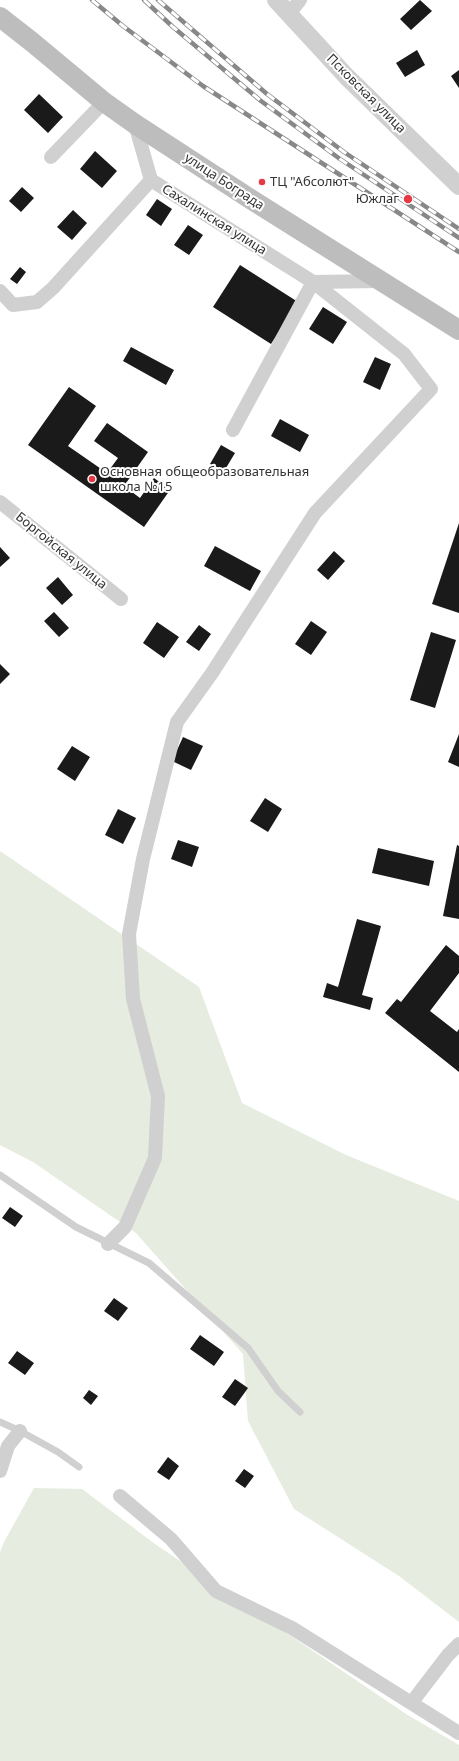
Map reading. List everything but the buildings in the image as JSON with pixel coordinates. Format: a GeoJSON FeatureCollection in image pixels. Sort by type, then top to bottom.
{"type":"FeatureCollection","features":[{"type":"Feature","properties":{"kind":"main road","name":"улица Бограда"},"geometry":{"type":"LineString","coordinates":[[0,17],[104,102],[135,124],[459,330]]}},
{"type":"Feature","properties":{"kind":"street","name":"Псковская улица"},"geometry":{"type":"LineString","coordinates":[[276,0],[347,77],[459,186]]}},
{"type":"Feature","properties":{"kind":"street"},"geometry":{"type":"LineString","coordinates":[[289,14],[300,0]]}},
{"type":"Feature","properties":{"kind":"street"},"geometry":{"type":"LineString","coordinates":[[51,157],[104,102]]}},
{"type":"Feature","properties":{"kind":"street"},"geometry":{"type":"LineString","coordinates":[[135,124],[151,180]]}},
{"type":"Feature","properties":{"kind":"street","name":"Сахалинская улица"},"geometry":{"type":"LineString","coordinates":[[0,291],[13,305],[37,302],[53,288],[151,180],[313,282],[404,354],[431,389],[315,513],[212,673],[177,722],[143,859],[129,934],[133,999],[158,1096],[155,1158],[125,1227],[108,1244]]}},
{"type":"Feature","properties":{"kind":"street"},"geometry":{"type":"LineString","coordinates":[[232,430],[313,282],[381,281]]}},
{"type":"Feature","properties":{"kind":"street","name":"Боргойская улица"},"geometry":{"type":"LineString","coordinates":[[0,502],[121,599]]}},
{"type":"Feature","properties":{"kind":"street"},"geometry":{"type":"LineString","coordinates":[[0,1471],[8,1446],[20,1431]]}},
{"type":"Feature","properties":{"kind":"street"},"geometry":{"type":"LineString","coordinates":[[120,1496],[170,1539],[216,1591],[292,1628],[412,1702],[459,1733]]}},
{"type":"Feature","properties":{"kind":"street"},"geometry":{"type":"LineString","coordinates":[[412,1702],[448,1655],[459,1644]]}},
{"type":"Feature","properties":{"kind":"lane"},"geometry":{"type":"LineString","coordinates":[[0,1175],[76,1227],[149,1263],[248,1348],[278,1391],[300,1412]]}},
{"type":"Feature","properties":{"kind":"lane"},"geometry":{"type":"LineString","coordinates":[[0,1422],[58,1452],[79,1468]]}},
{"type":"Feature","properties":{"kind":"shaded area"},"geometry":{"type":"Polygon","coordinates":[[[0,851],[199,987],[242,1103],[346,1155],[459,1201],[459,1622],[399,1576],[294,1509],[248,1421],[243,1354],[136,1233],[33,1162],[0,1145],[0,851]]]}},
{"type":"Feature","properties":{"kind":"shaded area"},"geometry":{"type":"Polygon","coordinates":[[[34,1488],[82,1489],[155,1544],[406,1714],[459,1745],[459,1761],[0,1761],[0,1552],[34,1488]]]}},
{"type":"Feature","properties":{"kind":"railway"},"geometry":{"type":"LineString","coordinates":[[92,0],[123,26],[203,86],[459,252]]}},
{"type":"Feature","properties":{"kind":"railway"},"geometry":{"type":"LineString","coordinates":[[144,0],[173,27],[261,101],[340,159],[459,238]]}},
{"type":"Feature","properties":{"kind":"railway"},"geometry":{"type":"LineString","coordinates":[[158,0],[267,94],[344,152],[459,229]]}},
{"type":"Feature","properties":{"kind":"place","name":"ТЦ \"Абсолют\""},"geometry":{"type":"Point","coordinates":[262,182]}},
{"type":"Feature","properties":{"kind":"place","name":"Южлаг"},"geometry":{"type":"Point","coordinates":[408,199]}},
{"type":"Feature","properties":{"kind":"place","name":"Основная общеобразовательная школа №15"},"geometry":{"type":"Point","coordinates":[92,479]}}]}
